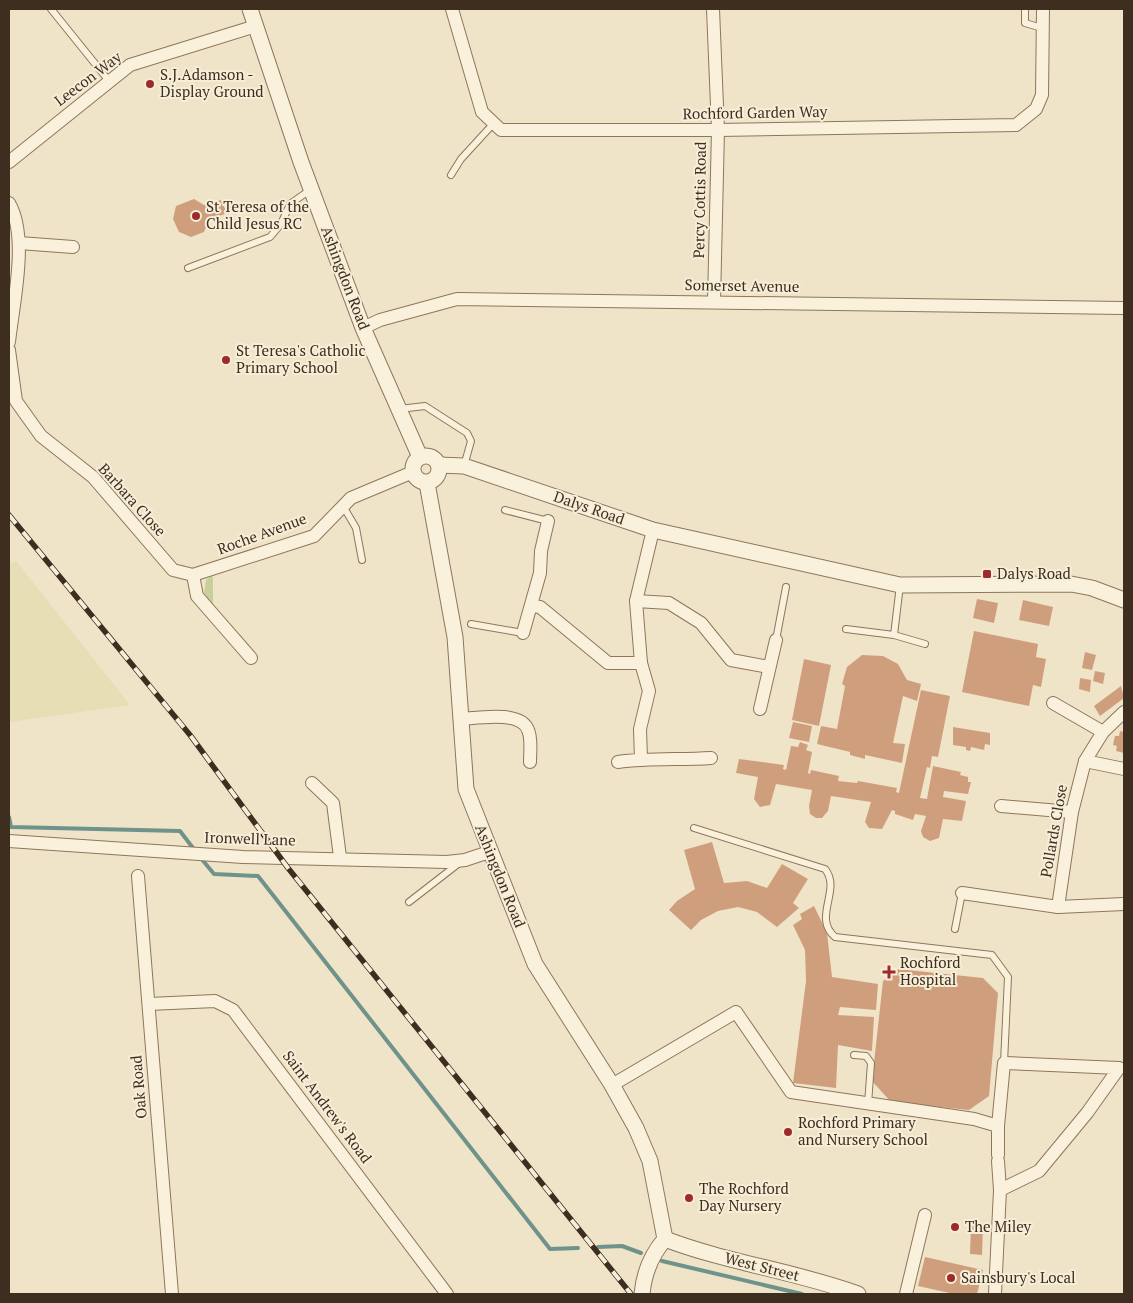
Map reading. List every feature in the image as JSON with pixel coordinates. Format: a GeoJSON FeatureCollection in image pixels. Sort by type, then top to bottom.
{"type":"FeatureCollection","features":[{"type":"Feature","properties":{"kind":"street","name":"Ashingdon Road"},"geometry":{"type":"LineString","coordinates":[[250,9],[312,190],[363,328],[420,457]]}},
{"type":"Feature","properties":{"kind":"street"},"geometry":{"type":"LineString","coordinates":[[452,9],[482,112],[494,123]]}},
{"type":"Feature","properties":{"kind":"street","name":"Percy Cottis Road"},"geometry":{"type":"LineString","coordinates":[[713,9],[718,130],[714,302]]}},
{"type":"Feature","properties":{"kind":"street","name":"Rochford Garden Way"},"geometry":{"type":"LineString","coordinates":[[494,123],[501,130],[718,130],[1016,124],[1036,109],[1042,96],[1042,9]]}},
{"type":"Feature","properties":{"kind":"street","name":"Leecon Way"},"geometry":{"type":"LineString","coordinates":[[9,162],[130,65],[256,26]]}},
{"type":"Feature","properties":{"kind":"street"},"geometry":{"type":"LineString","coordinates":[[9,203],[19,243],[9,342]]}},
{"type":"Feature","properties":{"kind":"street"},"geometry":{"type":"LineString","coordinates":[[19,243],[73,246]]}},
{"type":"Feature","properties":{"kind":"street","name":"Somerset Avenue"},"geometry":{"type":"LineString","coordinates":[[363,328],[380,320],[457,299],[1124,308]]}},
{"type":"Feature","properties":{"kind":"street","name":"Barbara Close"},"geometry":{"type":"LineString","coordinates":[[9,350],[16,401],[40,436],[93,477],[173,570],[193,575]]}},
{"type":"Feature","properties":{"kind":"street"},"geometry":{"type":"LineString","coordinates":[[420,457],[433,458],[439,465],[437,477],[427,483],[416,479],[413,472],[414,463],[420,457]]}},
{"type":"Feature","properties":{"kind":"street","name":"Dalys Road"},"geometry":{"type":"LineString","coordinates":[[439,465],[464,466],[653,530],[900,585],[1071,584],[1092,588],[1124,600]]}},
{"type":"Feature","properties":{"kind":"street","name":"Roche Avenue"},"geometry":{"type":"LineString","coordinates":[[193,575],[314,536],[350,498],[413,472]]}},
{"type":"Feature","properties":{"kind":"street","name":"Ashingdon Road"},"geometry":{"type":"LineString","coordinates":[[427,483],[455,637],[466,789],[489,852],[535,964],[612,1084],[636,1128],[650,1161],[665,1239]]}},
{"type":"Feature","properties":{"kind":"street"},"geometry":{"type":"LineString","coordinates":[[523,632],[540,573],[541,551],[548,521]]}},
{"type":"Feature","properties":{"kind":"street"},"geometry":{"type":"LineString","coordinates":[[641,759],[640,729],[649,691],[641,664],[636,601],[653,530]]}},
{"type":"Feature","properties":{"kind":"street"},"geometry":{"type":"LineString","coordinates":[[193,575],[197,596],[251,658]]}},
{"type":"Feature","properties":{"kind":"street"},"geometry":{"type":"LineString","coordinates":[[636,601],[670,603],[701,623],[731,660],[769,667]]}},
{"type":"Feature","properties":{"kind":"street"},"geometry":{"type":"LineString","coordinates":[[532,606],[540,607],[608,663],[641,664]]}},
{"type":"Feature","properties":{"kind":"street"},"geometry":{"type":"LineString","coordinates":[[760,709],[776,640]]}},
{"type":"Feature","properties":{"kind":"street"},"geometry":{"type":"LineString","coordinates":[[1053,703],[1103,732]]}},
{"type":"Feature","properties":{"kind":"street","name":"Pollards Close"},"geometry":{"type":"LineString","coordinates":[[1058,907],[1072,812],[1085,762],[1103,732],[1124,712]]}},
{"type":"Feature","properties":{"kind":"street"},"geometry":{"type":"LineString","coordinates":[[460,718],[501,717],[519,720],[529,730],[530,762]]}},
{"type":"Feature","properties":{"kind":"street"},"geometry":{"type":"LineString","coordinates":[[618,762],[641,759],[711,758]]}},
{"type":"Feature","properties":{"kind":"street"},"geometry":{"type":"LineString","coordinates":[[1085,762],[1124,769]]}},
{"type":"Feature","properties":{"kind":"street"},"geometry":{"type":"LineString","coordinates":[[312,783],[333,803],[340,858]]}},
{"type":"Feature","properties":{"kind":"street"},"geometry":{"type":"LineString","coordinates":[[1001,806],[1072,812]]}},
{"type":"Feature","properties":{"kind":"street","name":"Ironwell Lane"},"geometry":{"type":"LineString","coordinates":[[9,842],[243,857],[447,862],[465,860],[489,852]]}},
{"type":"Feature","properties":{"kind":"street","name":"Oak Road"},"geometry":{"type":"LineString","coordinates":[[138,876],[172,1294]]}},
{"type":"Feature","properties":{"kind":"street"},"geometry":{"type":"LineString","coordinates":[[962,893],[1058,907],[1124,904]]}},
{"type":"Feature","properties":{"kind":"street","name":"Saint Andrew's Road"},"geometry":{"type":"LineString","coordinates":[[149,1004],[215,1001],[234,1010],[447,1294]]}},
{"type":"Feature","properties":{"kind":"street"},"geometry":{"type":"LineString","coordinates":[[612,1084],[736,1012],[792,1092],[868,1105],[974,1119],[998,1126]]}},
{"type":"Feature","properties":{"kind":"street"},"geometry":{"type":"LineString","coordinates":[[995,1294],[1000,1190],[998,1126],[1004,1064],[1119,1068],[1063,1142],[1038,1171],[1000,1190]]}},
{"type":"Feature","properties":{"kind":"street"},"geometry":{"type":"LineString","coordinates":[[906,1294],[925,1215]]}},
{"type":"Feature","properties":{"kind":"street"},"geometry":{"type":"LineString","coordinates":[[642,1294],[643,1283],[653,1253],[665,1239]]}},
{"type":"Feature","properties":{"kind":"street","name":"West Street"},"geometry":{"type":"LineString","coordinates":[[665,1239],[688,1248],[830,1289],[858,1294]]}},
{"type":"Feature","properties":{"kind":"lane"},"geometry":{"type":"LineString","coordinates":[[51,9],[109,81]]}},
{"type":"Feature","properties":{"kind":"lane"},"geometry":{"type":"LineString","coordinates":[[1025,9],[1025,23],[1042,28]]}},
{"type":"Feature","properties":{"kind":"lane"},"geometry":{"type":"LineString","coordinates":[[450,175],[461,159],[494,123]]}},
{"type":"Feature","properties":{"kind":"lane"},"geometry":{"type":"LineString","coordinates":[[188,268],[270,237],[281,224],[290,204],[312,190]]}},
{"type":"Feature","properties":{"kind":"lane"},"geometry":{"type":"LineString","coordinates":[[399,409],[425,406],[467,433],[471,441],[464,466]]}},
{"type":"Feature","properties":{"kind":"lane"},"geometry":{"type":"LineString","coordinates":[[342,506],[356,528],[362,560]]}},
{"type":"Feature","properties":{"kind":"lane"},"geometry":{"type":"LineString","coordinates":[[505,510],[548,521]]}},
{"type":"Feature","properties":{"kind":"lane"},"geometry":{"type":"LineString","coordinates":[[894,635],[900,585]]}},
{"type":"Feature","properties":{"kind":"lane"},"geometry":{"type":"LineString","coordinates":[[776,640],[786,587]]}},
{"type":"Feature","properties":{"kind":"lane"},"geometry":{"type":"LineString","coordinates":[[471,624],[523,632]]}},
{"type":"Feature","properties":{"kind":"lane"},"geometry":{"type":"LineString","coordinates":[[846,629],[894,635],[925,644]]}},
{"type":"Feature","properties":{"kind":"lane"},"geometry":{"type":"LineString","coordinates":[[694,828],[825,868],[832,882],[825,922],[827,929],[835,937],[992,955],[1008,977],[1004,1064]]}},
{"type":"Feature","properties":{"kind":"lane"},"geometry":{"type":"LineString","coordinates":[[409,902],[448,870],[465,860]]}},
{"type":"Feature","properties":{"kind":"lane"},"geometry":{"type":"LineString","coordinates":[[955,929],[962,893]]}},
{"type":"Feature","properties":{"kind":"lane"},"geometry":{"type":"LineString","coordinates":[[854,1055],[866,1056],[871,1063],[868,1105]]}},
{"type":"Feature","properties":{"kind":"shaded area"},"geometry":{"type":"Polygon","coordinates":[[[16,561],[130,705],[9,722],[9,564],[16,561]]]}},
{"type":"Feature","properties":{"kind":"green space"},"geometry":{"type":"Polygon","coordinates":[[[212,575],[213,606],[204,593],[206,580],[212,575]]]}},
{"type":"Feature","properties":{"kind":"building","name":"St Teresa of the Child Jesus RC"},"geometry":{"type":"Polygon","coordinates":[[[194,199],[204,205],[221,200],[227,213],[209,220],[204,232],[191,237],[179,232],[173,219],[176,206],[194,199]]]}},
{"type":"Feature","properties":{"kind":"building"},"geometry":{"type":"Polygon","coordinates":[[[977,599],[998,603],[994,623],[973,618],[977,599]]]}},
{"type":"Feature","properties":{"kind":"building"},"geometry":{"type":"Polygon","coordinates":[[[1023,600],[1053,607],[1049,626],[1019,620],[1023,600]]]}},
{"type":"Feature","properties":{"kind":"building"},"geometry":{"type":"Polygon","coordinates":[[[974,631],[1038,644],[1036,657],[1046,659],[1041,687],[1033,685],[1029,706],[962,692],[974,631]]]}},
{"type":"Feature","properties":{"kind":"building"},"geometry":{"type":"Polygon","coordinates":[[[1085,652],[1096,655],[1092,670],[1082,668],[1085,652]]]}},
{"type":"Feature","properties":{"kind":"building"},"geometry":{"type":"Polygon","coordinates":[[[862,655],[883,656],[898,664],[907,680],[921,684],[917,701],[903,696],[893,743],[905,744],[902,763],[865,755],[865,759],[850,755],[850,752],[817,744],[821,726],[837,729],[845,686],[842,684],[847,667],[862,655]]]}},
{"type":"Feature","properties":{"kind":"building"},"geometry":{"type":"Polygon","coordinates":[[[804,659],[831,665],[819,726],[792,720],[804,659]]]}},
{"type":"Feature","properties":{"kind":"building"},"geometry":{"type":"Polygon","coordinates":[[[1095,671],[1105,673],[1103,684],[1093,681],[1095,671]]]}},
{"type":"Feature","properties":{"kind":"building"},"geometry":{"type":"Polygon","coordinates":[[[1080,678],[1091,680],[1090,692],[1079,689],[1080,678]]]}},
{"type":"Feature","properties":{"kind":"building"},"geometry":{"type":"Polygon","coordinates":[[[1121,686],[1124,698],[1100,716],[1094,706],[1121,686]]]}},
{"type":"Feature","properties":{"kind":"building"},"geometry":{"type":"Polygon","coordinates":[[[921,690],[950,696],[938,757],[932,756],[930,768],[927,767],[920,798],[927,799],[933,766],[961,772],[960,775],[968,777],[968,782],[971,782],[968,794],[944,791],[943,797],[966,801],[962,821],[943,819],[939,838],[930,841],[923,837],[921,831],[926,816],[915,814],[913,820],[895,814],[895,811],[892,810],[882,829],[869,828],[865,822],[871,802],[831,796],[828,811],[822,818],[816,818],[810,814],[809,806],[812,790],[776,784],[770,805],[760,807],[754,799],[758,777],[736,773],[739,759],[784,765],[783,769],[786,770],[791,746],[798,747],[800,742],[808,745],[806,750],[812,752],[808,773],[810,774],[811,770],[839,776],[838,781],[857,783],[858,781],[897,788],[896,792],[899,793],[921,690]]]}},
{"type":"Feature","properties":{"kind":"building"},"geometry":{"type":"Polygon","coordinates":[[[793,722],[812,726],[809,742],[789,738],[793,722]]]}},
{"type":"Feature","properties":{"kind":"building"},"geometry":{"type":"Polygon","coordinates":[[[953,727],[990,733],[990,745],[985,744],[984,750],[971,747],[970,751],[966,750],[966,747],[953,745],[953,727]]]}},
{"type":"Feature","properties":{"kind":"building"},"geometry":{"type":"Polygon","coordinates":[[[1120,731],[1124,732],[1124,753],[1116,751],[1117,746],[1113,745],[1115,736],[1119,736],[1120,731]]]}},
{"type":"Feature","properties":{"kind":"building"},"geometry":{"type":"Polygon","coordinates":[[[712,842],[724,883],[747,881],[767,888],[782,864],[808,879],[793,903],[799,908],[777,927],[757,912],[738,907],[718,911],[701,920],[691,930],[669,910],[677,901],[695,889],[684,850],[712,842]]]}},
{"type":"Feature","properties":{"kind":"building"},"geometry":{"type":"Polygon","coordinates":[[[814,906],[827,933],[832,977],[878,984],[876,1010],[840,1007],[838,1015],[874,1017],[872,1051],[838,1045],[836,1088],[793,1083],[806,981],[805,950],[793,925],[802,919],[800,914],[814,906]]]}},
{"type":"Feature","properties":{"kind":"building"},"geometry":{"type":"Polygon","coordinates":[[[898,969],[983,978],[998,993],[989,1096],[969,1110],[891,1102],[872,1081],[883,981],[898,969]]]}},
{"type":"Feature","properties":{"kind":"building"},"geometry":{"type":"Polygon","coordinates":[[[971,1225],[983,1226],[982,1255],[970,1254],[971,1225]]]}},
{"type":"Feature","properties":{"kind":"building","name":"Sainsbury's Local"},"geometry":{"type":"Polygon","coordinates":[[[925,1257],[983,1270],[977,1294],[954,1294],[918,1286],[925,1257]]]}},
{"type":"Feature","properties":{"kind":"waterway"},"geometry":{"type":"LineString","coordinates":[[9,817],[11,827],[180,831],[193,848]]}},
{"type":"Feature","properties":{"kind":"waterway"},"geometry":{"type":"LineString","coordinates":[[200,857],[214,874],[258,876],[550,1249],[578,1248]]}},
{"type":"Feature","properties":{"kind":"waterway"},"geometry":{"type":"LineString","coordinates":[[598,1247],[622,1246],[641,1253]]}},
{"type":"Feature","properties":{"kind":"waterway"},"geometry":{"type":"LineString","coordinates":[[662,1261],[802,1294]]}},
{"type":"Feature","properties":{"kind":"railway"},"geometry":{"type":"LineString","coordinates":[[9,515],[190,735],[288,868],[631,1294]]}},
{"type":"Feature","properties":{"kind":"place","name":"S.J.Adamson - Display Ground"},"geometry":{"type":"Point","coordinates":[150,84]}},
{"type":"Feature","properties":{"kind":"place","name":"St Teresa of the Child Jesus RC"},"geometry":{"type":"Point","coordinates":[196,216]}},
{"type":"Feature","properties":{"kind":"place","name":"St Teresa's Catholic Primary School"},"geometry":{"type":"Point","coordinates":[226,360]}},
{"type":"Feature","properties":{"kind":"place","name":"Dalys Road"},"geometry":{"type":"Point","coordinates":[987,574]}},
{"type":"Feature","properties":{"kind":"place","name":"Rochford Hospital"},"geometry":{"type":"Point","coordinates":[889,972]}},
{"type":"Feature","properties":{"kind":"place","name":"Rochford Primary and Nursery School"},"geometry":{"type":"Point","coordinates":[788,1132]}},
{"type":"Feature","properties":{"kind":"place","name":"The Rochford Day Nursery"},"geometry":{"type":"Point","coordinates":[689,1198]}},
{"type":"Feature","properties":{"kind":"place","name":"The Miley"},"geometry":{"type":"Point","coordinates":[955,1227]}},
{"type":"Feature","properties":{"kind":"place","name":"Sainsbury's Local"},"geometry":{"type":"Point","coordinates":[951,1278]}}]}
